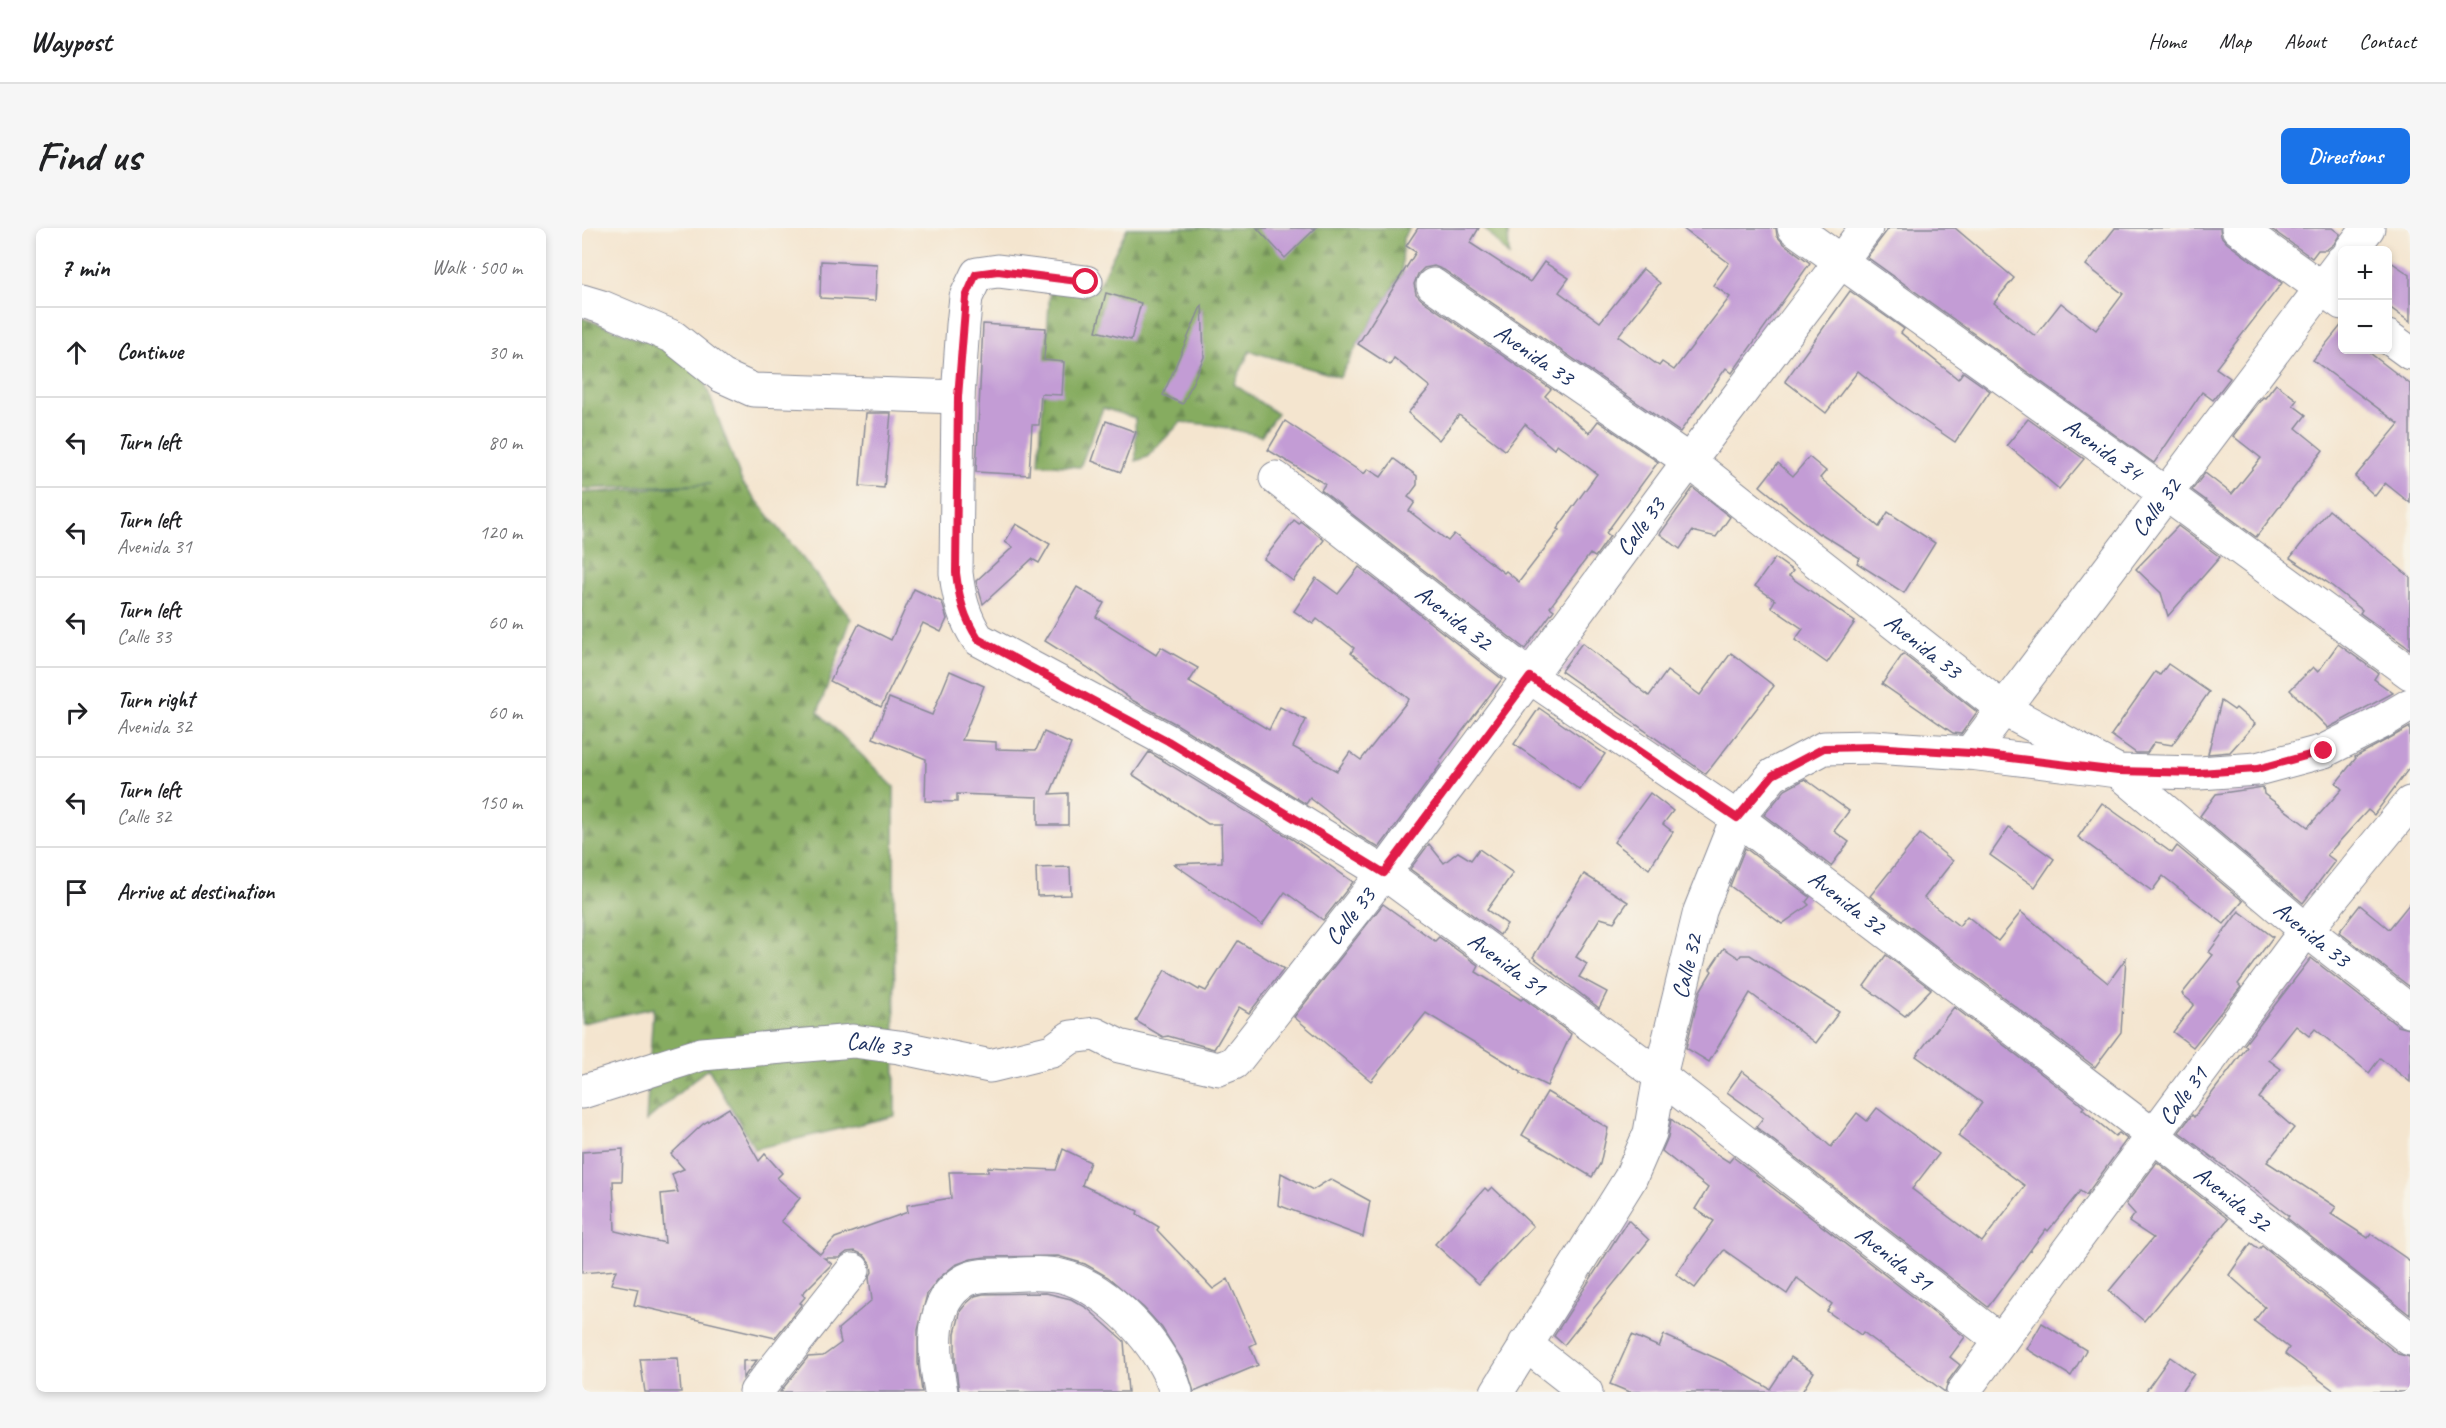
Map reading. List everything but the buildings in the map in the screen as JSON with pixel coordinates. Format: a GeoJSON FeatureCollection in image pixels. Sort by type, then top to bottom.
{"type":"FeatureCollection","features":[{"type":"Feature","properties":{"kind":"street","name":"Avenida 34"},"geometry":{"type":"LineString","coordinates":[[1794,228],[2166,494],[2410,673]]}},
{"type":"Feature","properties":{"kind":"street","name":"Calle 33"},"geometry":{"type":"LineString","coordinates":[[582,1092],[702,1053],[853,1041],[899,1047],[990,1066],[1052,1051],[1071,1037],[1095,1034],[1119,1046],[1219,1069],[1234,1063],[1384,873],[1689,461],[1866,228]]}},
{"type":"Feature","properties":{"kind":"street"},"geometry":{"type":"LineString","coordinates":[[2238,228],[2333,295]]}},
{"type":"Feature","properties":{"kind":"street"},"geometry":{"type":"LineString","coordinates":[[2354,246],[2368,228]]}},
{"type":"Feature","properties":{"kind":"street"},"geometry":{"type":"LineString","coordinates":[[582,301],[603,307],[673,337],[722,376],[753,390],[958,397],[966,297],[976,274],[998,271],[1086,282]]}},
{"type":"Feature","properties":{"kind":"street","name":"Calle 32"},"geometry":{"type":"LineString","coordinates":[[1970,753],[2166,494],[2333,295],[2338,278]]}},
{"type":"Feature","properties":{"kind":"street","name":"Avenida 33"},"geometry":{"type":"LineString","coordinates":[[1433,285],[1689,461],[2003,709],[2118,771],[2306,930],[2410,1011]]}},
{"type":"Feature","properties":{"kind":"street"},"geometry":{"type":"LineString","coordinates":[[2392,340],[2410,354]]}},
{"type":"Feature","properties":{"kind":"street","name":"Avenida 31"},"geometry":{"type":"LineString","coordinates":[[958,397],[956,573],[959,598],[967,622],[978,639],[1168,741],[1384,873],[1660,1076],[2001,1341]]}},
{"type":"Feature","properties":{"kind":"street","name":"Avenida 32"},"geometry":{"type":"LineString","coordinates":[[1276,478],[1530,677],[1737,818],[2154,1136],[2410,1339]]}},
{"type":"Feature","properties":{"kind":"street","name":"Calle 32"},"geometry":{"type":"LineString","coordinates":[[1497,1392],[1630,1179],[1650,1133],[1660,1076],[1700,911],[1737,818],[1773,775],[1824,748],[1872,747],[1970,753],[2118,771],[2199,773],[2257,769],[2324,751],[2410,705]]}},
{"type":"Feature","properties":{"kind":"street","name":"Calle 31"},"geometry":{"type":"LineString","coordinates":[[1963,1392],[2306,930],[2410,803]]}},
{"type":"Feature","properties":{"kind":"street"},"geometry":{"type":"LineString","coordinates":[[756,1392],[853,1270]]}},
{"type":"Feature","properties":{"kind":"street"},"geometry":{"type":"LineString","coordinates":[[941,1392],[935,1353],[936,1326],[945,1302],[955,1288],[967,1279],[984,1275],[1026,1274],[1062,1276],[1081,1283],[1107,1299],[1137,1325],[1157,1354],[1176,1392]]}},
{"type":"Feature","properties":{"kind":"street"},"geometry":{"type":"LineString","coordinates":[[1525,1344],[1586,1392]]}},
{"type":"Feature","properties":{"kind":"green space"},"geometry":{"type":"Polygon","coordinates":[[[1127,228],[1410,228],[1403,238],[1402,274],[1340,377],[1250,351],[1234,384],[1277,414],[1261,436],[1213,425],[1181,422],[1147,457],[1136,461],[1135,418],[1103,408],[1080,467],[1039,464],[1050,288],[1096,290],[1127,228]]]}},
{"type":"Feature","properties":{"kind":"green space"},"geometry":{"type":"Polygon","coordinates":[[[1484,228],[1508,228],[1509,256],[1484,228]]]}},
{"type":"Feature","properties":{"kind":"green space"},"geometry":{"type":"Polygon","coordinates":[[[582,318],[696,359],[742,482],[851,619],[818,712],[894,787],[895,1116],[755,1149],[708,1068],[646,1121],[653,1008],[582,1023],[582,493],[711,484],[582,489],[582,318]]]}},
{"type":"Feature","properties":{"kind":"route"},"geometry":{"type":"LineString","coordinates":[[1086,282],[998,271],[976,274],[966,297],[958,397],[956,573],[959,598],[967,622],[978,639],[1168,741],[1384,873],[1530,677],[1737,818],[1773,775],[1824,748],[1872,747],[1970,753],[2118,771],[2199,773],[2257,769],[2324,751]]}}]}
